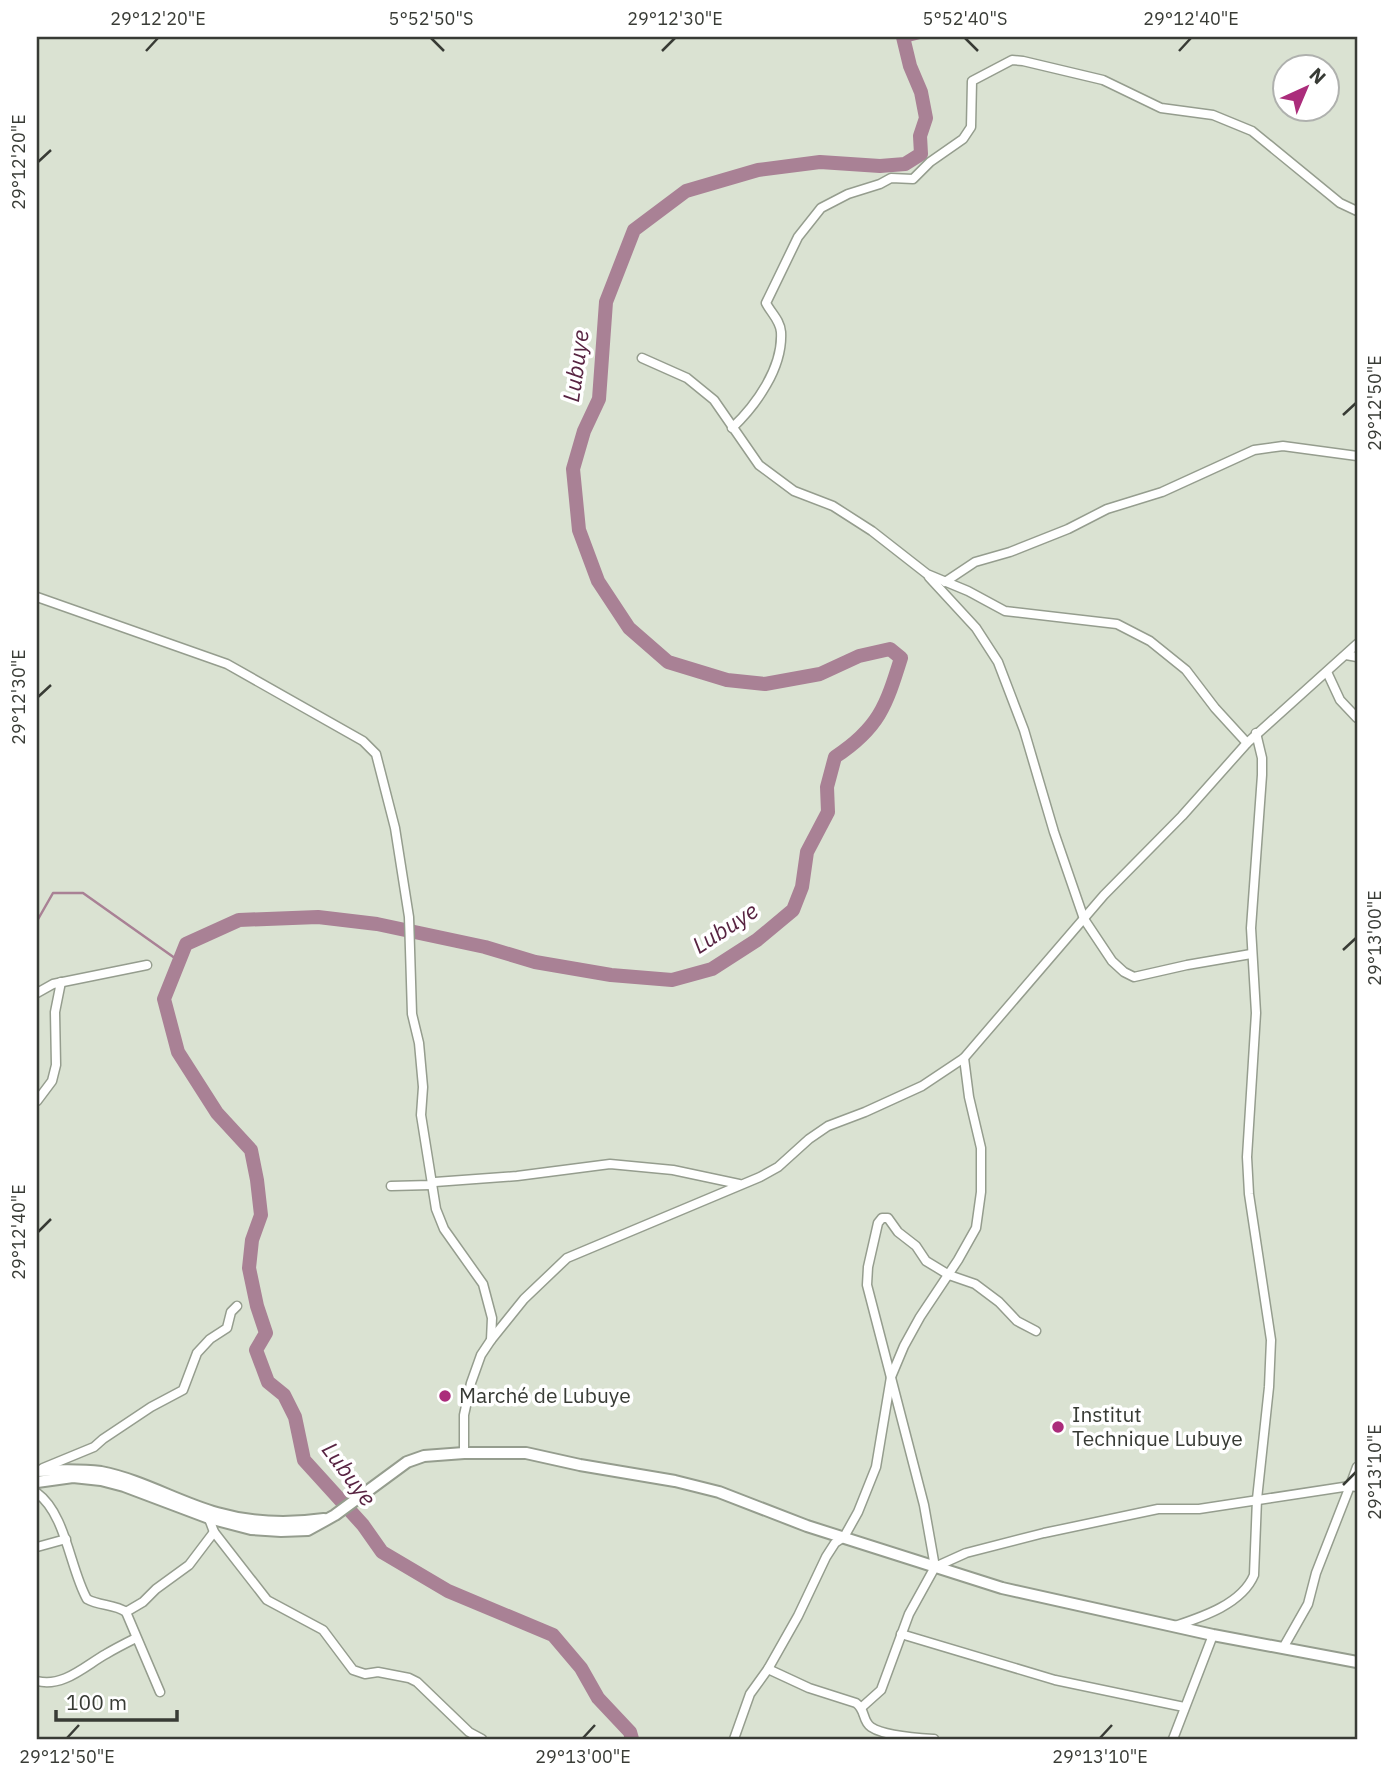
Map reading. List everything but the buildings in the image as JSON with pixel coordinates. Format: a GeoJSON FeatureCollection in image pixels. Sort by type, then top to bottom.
{"type":"FeatureCollection","features":[{"type":"Feature","properties":{"kind":"street"},"geometry":{"type":"LineString","coordinates":[[732,428],[749,411],[764,389],[775,363],[781,332],[778,320],[766,303],[785,261],[811,218],[821,208],[848,194],[891,178],[913,179],[922,172],[930,162],[963,139],[971,127],[972,81],[1012,60],[1103,80],[1161,108],[1213,115],[1252,131],[1340,203],[1357,211]]}},
{"type":"Feature","properties":{"kind":"street"},"geometry":{"type":"LineString","coordinates":[[642,358],[687,378],[714,400],[759,465],[794,491],[833,506],[872,531],[927,574],[976,628],[998,662],[1024,730],[1054,832],[1084,919],[1112,961],[1124,972],[1134,976],[1251,954]]}},
{"type":"Feature","properties":{"kind":"street"},"geometry":{"type":"LineString","coordinates":[[945,582],[975,562],[1010,552],[1068,529],[1107,509],[1162,492],[1254,450],[1283,446],[1357,456]]}},
{"type":"Feature","properties":{"kind":"street"},"geometry":{"type":"LineString","coordinates":[[927,574],[968,591],[1005,611],[1117,624],[1150,641],[1186,670],[1215,708],[1247,743]]}},
{"type":"Feature","properties":{"kind":"street"},"geometry":{"type":"LineString","coordinates":[[37,597],[227,664],[363,741],[376,754],[395,828],[409,917],[412,1014],[419,1043],[424,1087],[421,1115],[430,1162],[431,1185],[443,1229],[483,1284],[492,1318],[491,1340]]}},
{"type":"Feature","properties":{"kind":"street"},"geometry":{"type":"LineString","coordinates":[[464,1452],[464,1415],[481,1355],[524,1300],[567,1258],[760,1177],[778,1167],[828,1126],[922,1086],[964,1058],[1104,895],[1182,816],[1256,733],[1357,644]]}},
{"type":"Feature","properties":{"kind":"street"},"geometry":{"type":"LineString","coordinates":[[1346,655],[1357,657]]}},
{"type":"Feature","properties":{"kind":"street"},"geometry":{"type":"LineString","coordinates":[[1327,672],[1340,700],[1357,718]]}},
{"type":"Feature","properties":{"kind":"street"},"geometry":{"type":"LineString","coordinates":[[1175,1626],[1223,1607],[1250,1585],[1254,1575],[1257,1499],[1269,1387],[1271,1340],[1249,1194],[1248,1115],[1254,1077],[1256,1013],[1251,916],[1262,775],[1262,758],[1256,733]]}},
{"type":"Feature","properties":{"kind":"street"},"geometry":{"type":"LineString","coordinates":[[37,993],[61,982],[147,965]]}},
{"type":"Feature","properties":{"kind":"street"},"geometry":{"type":"LineString","coordinates":[[37,1101],[52,1081],[56,1065],[55,1012],[61,982]]}},
{"type":"Feature","properties":{"kind":"street"},"geometry":{"type":"LineString","coordinates":[[734,1739],[750,1694],[768,1669],[798,1616],[826,1557],[844,1537],[858,1511],[876,1467],[891,1377],[904,1346],[976,1227],[981,1192],[981,1148],[969,1097],[964,1058]]}},
{"type":"Feature","properties":{"kind":"street"},"geometry":{"type":"LineString","coordinates":[[391,1186],[431,1185],[435,1182],[517,1176],[610,1164],[673,1170],[739,1184]]}},
{"type":"Feature","properties":{"kind":"street"},"geometry":{"type":"LineString","coordinates":[[935,1567],[924,1504],[867,1285],[868,1267],[882,1218],[888,1218],[898,1232],[916,1246],[926,1261],[949,1275],[975,1284],[999,1302],[1017,1321],[1037,1331]]}},
{"type":"Feature","properties":{"kind":"street"},"geometry":{"type":"LineString","coordinates":[[37,1471],[94,1447],[103,1438],[151,1407],[183,1390],[197,1353],[210,1339],[227,1328],[231,1312],[237,1306]]}},
{"type":"Feature","properties":{"kind":"street"},"geometry":{"type":"LineString","coordinates":[[37,1482],[73,1477],[101,1480],[207,1514],[284,1522],[332,1517],[407,1462],[424,1456],[464,1452],[526,1453],[719,1492],[844,1537],[1032,1596],[1213,1635],[1357,1662]]}},
{"type":"Feature","properties":{"kind":"street"},"geometry":{"type":"LineString","coordinates":[[1283,1648],[1308,1604],[1316,1573],[1354,1486],[1357,1467]]}},
{"type":"Feature","properties":{"kind":"street"},"geometry":{"type":"LineString","coordinates":[[37,1471],[70,1469],[103,1473],[157,1490],[207,1514],[214,1532],[267,1600],[323,1630],[353,1670],[365,1674],[378,1672],[417,1682],[469,1732],[482,1739]]}},
{"type":"Feature","properties":{"kind":"street"},"geometry":{"type":"LineString","coordinates":[[862,1707],[881,1690],[921,1588],[935,1567],[966,1553],[1158,1509],[1199,1509],[1354,1486]]}},
{"type":"Feature","properties":{"kind":"street"},"geometry":{"type":"LineString","coordinates":[[37,1493],[47,1503],[66,1539],[87,1599],[121,1608],[126,1612],[160,1692]]}},
{"type":"Feature","properties":{"kind":"street"},"geometry":{"type":"LineString","coordinates":[[37,1510],[47,1503]]}},
{"type":"Feature","properties":{"kind":"street"},"geometry":{"type":"LineString","coordinates":[[126,1612],[143,1602],[156,1588],[189,1565],[214,1532]]}},
{"type":"Feature","properties":{"kind":"street"},"geometry":{"type":"LineString","coordinates":[[37,1547],[66,1539]]}},
{"type":"Feature","properties":{"kind":"street"},"geometry":{"type":"LineString","coordinates":[[901,1634],[1055,1680],[1184,1707]]}},
{"type":"Feature","properties":{"kind":"street"},"geometry":{"type":"LineString","coordinates":[[1173,1739],[1213,1635]]}},
{"type":"Feature","properties":{"kind":"street"},"geometry":{"type":"LineString","coordinates":[[37,1681],[48,1683],[78,1673],[103,1655],[136,1638]]}},
{"type":"Feature","properties":{"kind":"street"},"geometry":{"type":"LineString","coordinates":[[768,1669],[788,1679],[856,1703],[862,1707],[865,1720],[871,1727],[884,1735],[934,1739]]}},
{"type":"Feature","properties":{"kind":"waterway","name":"Lubuye"},"geometry":{"type":"LineString","coordinates":[[632,1739],[630,1732],[598,1698],[581,1668],[553,1635],[448,1591],[382,1552],[363,1525],[304,1460],[295,1417],[284,1395],[268,1382],[256,1350],[266,1333],[249,1268],[252,1240],[261,1215],[251,1150],[217,1113],[178,1052],[164,999],[186,944],[239,920],[318,917],[377,924],[485,947],[535,962],[611,975],[672,980],[712,969],[757,940],[793,910],[802,887],[807,852],[828,812],[827,787],[835,757],[862,736],[879,715],[891,690],[901,658],[890,649],[859,656],[820,674],[765,684],[727,680],[668,662],[629,628],[598,581],[579,530],[573,469],[584,431],[599,399],[606,302],[634,230],[686,191],[758,170],[820,162],[880,166],[905,164],[921,154],[920,136],[926,118],[921,92],[910,66],[903,37]]}},
{"type":"Feature","properties":{"kind":"waterway"},"geometry":{"type":"LineString","coordinates":[[903,42],[923,37]]}},
{"type":"Feature","properties":{"kind":"waterway"},"geometry":{"type":"LineString","coordinates":[[37,921],[53,893],[83,893],[179,961]]}},
{"type":"Feature","properties":{"kind":"place","name":"Marché de Lubuye"},"geometry":{"type":"Point","coordinates":[445,1396]}},
{"type":"Feature","properties":{"kind":"place","name":"Institut Technique Lubuye"},"geometry":{"type":"Point","coordinates":[1058,1427]}}]}
